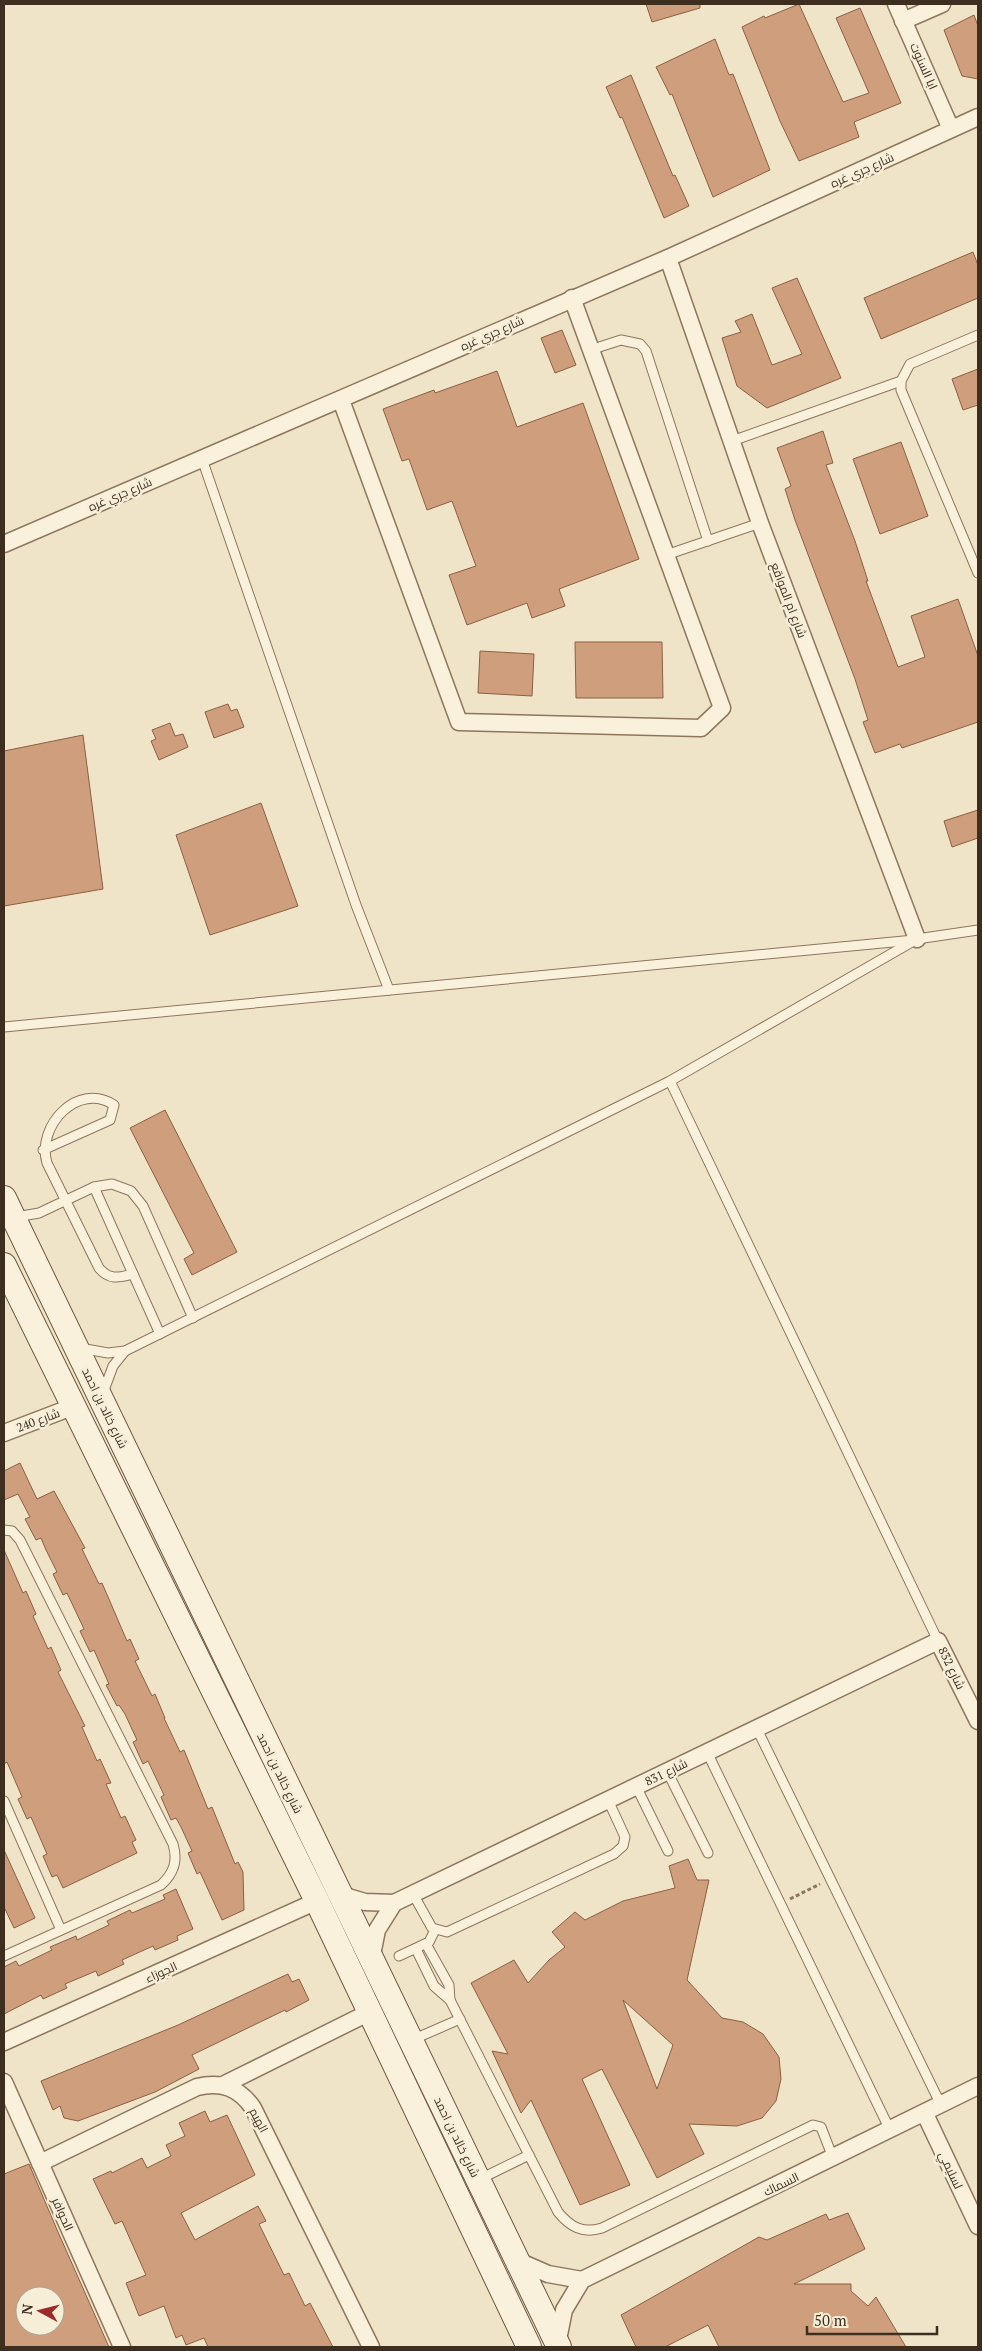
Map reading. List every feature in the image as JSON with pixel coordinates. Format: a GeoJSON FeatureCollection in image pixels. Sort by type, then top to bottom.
{"type":"FeatureCollection","features":[{"type":"Feature","properties":{"kind":"main road","name":"شارع خالد بن احمد"},"geometry":{"type":"LineString","coordinates":[[8,1207],[101,1400],[328,1898],[370,2012],[529,2347]]}},
{"type":"Feature","properties":{"kind":"main road","name":"شارع خالد بن احمد"},"geometry":{"type":"LineString","coordinates":[[4,1265],[72,1407],[328,1898],[371,1960],[558,2346]]}},
{"type":"Feature","properties":{"kind":"street","name":"ابا السنوت"},"geometry":{"type":"LineString","coordinates":[[896,4],[951,129]]}},
{"type":"Feature","properties":{"kind":"street"},"geometry":{"type":"LineString","coordinates":[[903,21],[942,4]]}},
{"type":"Feature","properties":{"kind":"street","name":"شارع جري غره"},"geometry":{"type":"LineString","coordinates":[[4,544],[668,258],[978,117]]}},
{"type":"Feature","properties":{"kind":"street","name":"شارع ام المواقع"},"geometry":{"type":"LineString","coordinates":[[668,258],[760,523],[917,939]]}},
{"type":"Feature","properties":{"kind":"street"},"geometry":{"type":"LineString","coordinates":[[341,400],[459,722],[701,728],[722,708],[572,298]]}},
{"type":"Feature","properties":{"kind":"street","name":"شارع 240"},"geometry":{"type":"LineString","coordinates":[[4,1433],[72,1407]]}},
{"type":"Feature","properties":{"kind":"street","name":"شارع 832"},"geometry":{"type":"LineString","coordinates":[[938,1641],[978,1721]]}},
{"type":"Feature","properties":{"kind":"street","name":"شارع 831"},"geometry":{"type":"LineString","coordinates":[[328,1898],[394,1903],[938,1641]]}},
{"type":"Feature","properties":{"kind":"street","name":"الجوزاء"},"geometry":{"type":"LineString","coordinates":[[4,2042],[328,1898]]}},
{"type":"Feature","properties":{"kind":"street"},"geometry":{"type":"LineString","coordinates":[[371,1960],[377,1930],[394,1903]]}},
{"type":"Feature","properties":{"kind":"street"},"geometry":{"type":"LineString","coordinates":[[40,2163],[197,2087],[210,2084],[223,2085],[370,2012]]}},
{"type":"Feature","properties":{"kind":"street","name":"الحوافر"},"geometry":{"type":"LineString","coordinates":[[4,2082],[122,2347]]}},
{"type":"Feature","properties":{"kind":"street","name":"الهيم"},"geometry":{"type":"LineString","coordinates":[[223,2085],[236,2090],[254,2108],[371,2347]]}},
{"type":"Feature","properties":{"kind":"street","name":"السماك"},"geometry":{"type":"LineString","coordinates":[[582,2280],[925,2114],[978,2086]]}},
{"type":"Feature","properties":{"kind":"street","name":"لسليمي"},"geometry":{"type":"LineString","coordinates":[[925,2114],[978,2226]]}},
{"type":"Feature","properties":{"kind":"street"},"geometry":{"type":"LineString","coordinates":[[516,2260],[548,2274],[582,2280],[564,2310],[558,2346]]}},
{"type":"Feature","properties":{"kind":"lane"},"geometry":{"type":"LineString","coordinates":[[978,335],[910,364],[901,381],[904,399],[978,573]]}},
{"type":"Feature","properties":{"kind":"lane"},"geometry":{"type":"LineString","coordinates":[[590,350],[622,340],[640,344],[646,351],[708,541]]}},
{"type":"Feature","properties":{"kind":"lane"},"geometry":{"type":"LineString","coordinates":[[732,441],[901,381]]}},
{"type":"Feature","properties":{"kind":"lane"},"geometry":{"type":"LineString","coordinates":[[202,459],[356,905],[388,990]]}},
{"type":"Feature","properties":{"kind":"lane"},"geometry":{"type":"LineString","coordinates":[[666,555],[760,523]]}},
{"type":"Feature","properties":{"kind":"lane"},"geometry":{"type":"LineString","coordinates":[[4,1027],[917,939],[978,930]]}},
{"type":"Feature","properties":{"kind":"lane"},"geometry":{"type":"LineString","coordinates":[[101,1400],[105,1382],[113,1366],[125,1352],[670,1081],[917,939]]}},
{"type":"Feature","properties":{"kind":"lane"},"geometry":{"type":"LineString","coordinates":[[670,1081],[938,1641]]}},
{"type":"Feature","properties":{"kind":"lane"},"geometry":{"type":"LineString","coordinates":[[43,1150],[110,1120],[114,1105],[104,1098],[85,1099],[68,1106],[55,1118],[47,1133],[43,1150],[47,1163],[99,1268],[105,1275],[113,1278],[132,1274]]}},
{"type":"Feature","properties":{"kind":"lane"},"geometry":{"type":"LineString","coordinates":[[8,1207],[39,1213],[94,1187],[112,1184],[130,1191],[143,1206],[193,1318]]}},
{"type":"Feature","properties":{"kind":"lane"},"geometry":{"type":"LineString","coordinates":[[94,1187],[160,1334]]}},
{"type":"Feature","properties":{"kind":"lane"},"geometry":{"type":"LineString","coordinates":[[75,1347],[91,1352],[125,1352]]}},
{"type":"Feature","properties":{"kind":"lane"},"geometry":{"type":"LineString","coordinates":[[4,1530],[12,1531],[20,1540],[176,1853],[173,1871],[160,1884],[4,1956]]}},
{"type":"Feature","properties":{"kind":"lane"},"geometry":{"type":"LineString","coordinates":[[756,1728],[941,2105]]}},
{"type":"Feature","properties":{"kind":"lane"},"geometry":{"type":"LineString","coordinates":[[707,1752],[890,2130]]}},
{"type":"Feature","properties":{"kind":"lane"},"geometry":{"type":"LineString","coordinates":[[667,1771],[708,1853]]}},
{"type":"Feature","properties":{"kind":"lane"},"geometry":{"type":"LineString","coordinates":[[636,1786],[668,1851]]}},
{"type":"Feature","properties":{"kind":"lane"},"geometry":{"type":"LineString","coordinates":[[413,1894],[428,1923],[435,1930],[447,1932],[620,1851],[624,1846],[625,1837],[608,1800]]}},
{"type":"Feature","properties":{"kind":"lane"},"geometry":{"type":"LineString","coordinates":[[4,1801],[61,1930]]}},
{"type":"Feature","properties":{"kind":"lane"},"geometry":{"type":"LineString","coordinates":[[399,1956],[426,1944],[432,1938],[435,1930]]}},
{"type":"Feature","properties":{"kind":"lane"},"geometry":{"type":"LineString","coordinates":[[426,1944],[449,1985],[450,2000]]}},
{"type":"Feature","properties":{"kind":"lane"},"geometry":{"type":"LineString","coordinates":[[416,1949],[434,1986],[450,2000],[558,2212],[570,2225],[586,2230],[602,2228],[814,2126],[819,2126],[822,2129],[833,2158]]}},
{"type":"Feature","properties":{"kind":"lane"},"geometry":{"type":"LineString","coordinates":[[410,2041],[460,2019]]}},
{"type":"Feature","properties":{"kind":"lane"},"geometry":{"type":"LineString","coordinates":[[478,2180],[529,2155]]}},
{"type":"Feature","properties":{"kind":"path"},"geometry":{"type":"LineString","coordinates":[[781,1904],[830,1879]]}},
{"type":"Feature","properties":{"kind":"building"},"geometry":{"type":"Polygon","coordinates":[[[646,4],[700,4],[700,8],[652,22],[646,4]]]}},
{"type":"Feature","properties":{"kind":"building"},"geometry":{"type":"Polygon","coordinates":[[[799,4],[843,102],[869,93],[836,18],[860,8],[901,103],[854,122],[859,137],[799,161],[780,121],[742,27],[764,16],[765,18],[799,4]]]}},
{"type":"Feature","properties":{"kind":"building"},"geometry":{"type":"Polygon","coordinates":[[[974,15],[978,26],[978,79],[962,76],[944,30],[974,15]]]}},
{"type":"Feature","properties":{"kind":"building"},"geometry":{"type":"Polygon","coordinates":[[[715,39],[729,75],[733,74],[770,170],[713,197],[672,94],[670,95],[656,67],[715,39]]]}},
{"type":"Feature","properties":{"kind":"building"},"geometry":{"type":"Polygon","coordinates":[[[631,75],[673,176],[675,175],[689,206],[664,218],[622,117],[620,118],[606,87],[631,75]]]}},
{"type":"Feature","properties":{"kind":"building"},"geometry":{"type":"Polygon","coordinates":[[[973,252],[978,265],[978,298],[881,339],[864,298],[973,252]]]}},
{"type":"Feature","properties":{"kind":"building"},"geometry":{"type":"Polygon","coordinates":[[[797,278],[841,378],[767,408],[737,386],[722,338],[741,332],[735,321],[752,314],[772,365],[802,354],[772,288],[797,278]]]}},
{"type":"Feature","properties":{"kind":"building"},"geometry":{"type":"Polygon","coordinates":[[[562,330],[576,365],[555,373],[541,338],[562,330]]]}},
{"type":"Feature","properties":{"kind":"building"},"geometry":{"type":"Polygon","coordinates":[[[978,369],[978,405],[963,410],[952,379],[978,369]]]}},
{"type":"Feature","properties":{"kind":"building"},"geometry":{"type":"Polygon","coordinates":[[[497,371],[517,427],[583,403],[639,559],[559,589],[565,606],[532,618],[527,603],[467,625],[449,575],[476,566],[452,501],[427,510],[409,459],[402,461],[383,409],[434,390],[435,393],[497,371]]]}},
{"type":"Feature","properties":{"kind":"building"},"geometry":{"type":"Polygon","coordinates":[[[823,431],[833,463],[826,465],[855,541],[868,581],[866,581],[898,667],[925,657],[911,616],[958,599],[978,656],[978,722],[902,748],[900,744],[875,753],[863,722],[868,720],[855,679],[785,489],[791,486],[777,448],[823,431]]]}},
{"type":"Feature","properties":{"kind":"building"},"geometry":{"type":"Polygon","coordinates":[[[901,442],[928,516],[880,534],[853,459],[901,442]]]}},
{"type":"Feature","properties":{"kind":"building"},"geometry":{"type":"Polygon","coordinates":[[[575,642],[662,642],[663,698],[576,698],[575,642]]]}},
{"type":"Feature","properties":{"kind":"building"},"geometry":{"type":"Polygon","coordinates":[[[480,651],[534,654],[532,696],[478,693],[480,651]]]}},
{"type":"Feature","properties":{"kind":"building"},"geometry":{"type":"Polygon","coordinates":[[[228,704],[231,711],[237,709],[244,727],[214,738],[205,712],[228,704]]]}},
{"type":"Feature","properties":{"kind":"building"},"geometry":{"type":"Polygon","coordinates":[[[170,723],[175,736],[183,734],[188,747],[159,760],[151,741],[156,739],[152,730],[170,723]]]}},
{"type":"Feature","properties":{"kind":"building"},"geometry":{"type":"Polygon","coordinates":[[[83,735],[103,889],[4,906],[4,751],[83,735]]]}},
{"type":"Feature","properties":{"kind":"building"},"geometry":{"type":"Polygon","coordinates":[[[261,803],[298,906],[210,935],[176,835],[261,803]]]}},
{"type":"Feature","properties":{"kind":"building"},"geometry":{"type":"Polygon","coordinates":[[[978,810],[978,838],[952,847],[944,821],[978,810]]]}},
{"type":"Feature","properties":{"kind":"building"},"geometry":{"type":"Polygon","coordinates":[[[165,1110],[237,1252],[192,1275],[184,1259],[194,1253],[130,1128],[165,1110]]]}},
{"type":"Feature","properties":{"kind":"building"},"geometry":{"type":"Polygon","coordinates":[[[20,1463],[37,1499],[54,1491],[85,1548],[82,1549],[99,1584],[102,1583],[127,1641],[130,1639],[139,1659],[135,1661],[152,1696],[155,1694],[180,1752],[184,1750],[208,1809],[212,1807],[235,1864],[238,1862],[243,1872],[244,1910],[222,1920],[200,1872],[197,1874],[188,1853],[192,1851],[181,1827],[176,1818],[171,1820],[161,1797],[164,1795],[148,1761],[143,1764],[133,1742],[137,1740],[125,1714],[119,1705],[117,1706],[106,1685],[109,1684],[94,1650],[90,1652],[80,1631],[84,1629],[67,1593],[63,1595],[53,1574],[57,1572],[41,1538],[36,1540],[25,1519],[30,1517],[18,1494],[4,1500],[4,1471],[20,1463]]]}},
{"type":"Feature","properties":{"kind":"building"},"geometry":{"type":"Polygon","coordinates":[[[4,1550],[23,1593],[26,1591],[36,1614],[33,1616],[48,1649],[51,1647],[61,1670],[58,1672],[85,1726],[82,1727],[97,1761],[100,1759],[111,1783],[106,1784],[121,1818],[125,1816],[136,1840],[132,1842],[137,1853],[63,1888],[57,1875],[52,1877],[43,1856],[47,1854],[31,1817],[27,1819],[18,1799],[22,1797],[7,1762],[4,1764],[4,1550]]]}},
{"type":"Feature","properties":{"kind":"building"},"geometry":{"type":"Polygon","coordinates":[[[4,1850],[35,1918],[14,1928],[4,1907],[4,1850]]]}},
{"type":"Feature","properties":{"kind":"building"},"geometry":{"type":"Polygon","coordinates":[[[688,1859],[697,1880],[709,1880],[687,1980],[722,2018],[743,2022],[763,2034],[779,2057],[781,2079],[776,2101],[762,2118],[737,2126],[689,2124],[704,2154],[657,2178],[602,2069],[582,2079],[630,2185],[580,2205],[531,2100],[521,2113],[492,2051],[508,2054],[471,1983],[514,1960],[528,1983],[549,1960],[565,1947],[552,1932],[575,1912],[585,1920],[623,1901],[675,1888],[669,1866],[688,1859]],[[623,2000],[657,2089],[673,2045],[623,2000]]]}},
{"type":"Feature","properties":{"kind":"building"},"geometry":{"type":"Polygon","coordinates":[[[176,1889],[193,1929],[177,1936],[178,1940],[155,1950],[153,1946],[122,1960],[124,1964],[98,1976],[96,1971],[65,1984],[67,1988],[43,1999],[41,1995],[4,2014],[4,1967],[16,1961],[19,1966],[52,1950],[50,1947],[76,1936],[77,1940],[109,1925],[107,1921],[130,1910],[132,1913],[165,1899],[163,1895],[176,1889]]]}},
{"type":"Feature","properties":{"kind":"building"},"geometry":{"type":"Polygon","coordinates":[[[288,1974],[292,1982],[299,1979],[309,2000],[192,2055],[199,2069],[155,2092],[78,2121],[64,2118],[60,2106],[53,2110],[41,2081],[178,2025],[288,1974]]]}},
{"type":"Feature","properties":{"kind":"building"},"geometry":{"type":"Polygon","coordinates":[[[205,2111],[210,2122],[227,2115],[255,2175],[181,2213],[195,2240],[258,2206],[266,2221],[259,2224],[284,2275],[289,2273],[305,2306],[310,2303],[333,2347],[208,2347],[204,2338],[186,2345],[182,2335],[176,2338],[164,2306],[139,2316],[126,2283],[146,2275],[122,2221],[115,2224],[93,2179],[111,2171],[112,2173],[142,2158],[147,2168],[171,2156],[166,2145],[185,2136],[179,2123],[205,2111]]]}},
{"type":"Feature","properties":{"kind":"building"},"geometry":{"type":"Polygon","coordinates":[[[29,2164],[109,2347],[4,2347],[4,2174],[29,2164]]]}},
{"type":"Feature","properties":{"kind":"building"},"geometry":{"type":"Polygon","coordinates":[[[848,2213],[865,2249],[794,2284],[851,2284],[851,2291],[868,2306],[876,2297],[906,2347],[719,2347],[708,2325],[665,2347],[636,2347],[621,2315],[759,2237],[767,2240],[826,2214],[829,2220],[848,2213]]]}}]}
